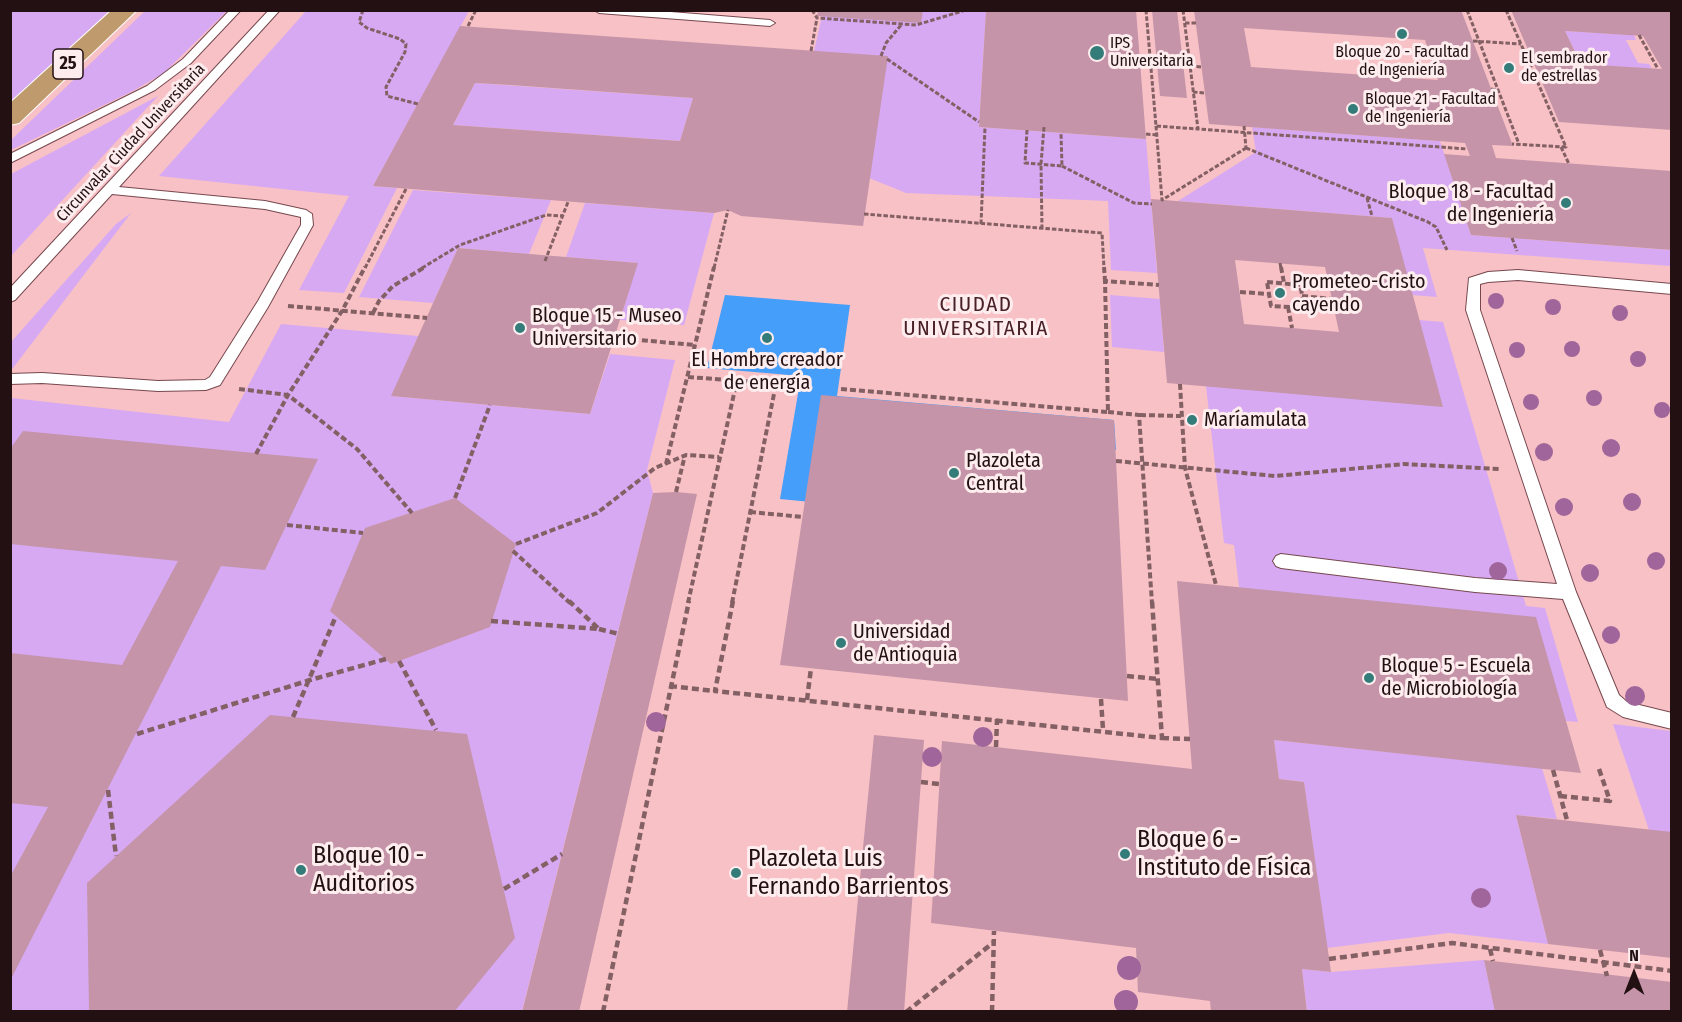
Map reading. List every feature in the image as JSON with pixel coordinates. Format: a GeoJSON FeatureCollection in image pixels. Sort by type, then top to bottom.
{"type":"FeatureCollection","features":[{"type":"Feature","properties":{"kind":"highway","name":"25"},"geometry":{"type":"LineString","coordinates":[[10,117],[126,10]]}},
{"type":"Feature","properties":{"kind":"lane"},"geometry":{"type":"LineString","coordinates":[[10,159],[151,88],[187,61],[236,10]]}},
{"type":"Feature","properties":{"kind":"lane","name":"Circunvalar Ciudad Universitaria"},"geometry":{"type":"LineString","coordinates":[[10,297],[275,10]]}},
{"type":"Feature","properties":{"kind":"lane"},"geometry":{"type":"LineString","coordinates":[[599,10],[770,23]]}},
{"type":"Feature","properties":{"kind":"lane"},"geometry":{"type":"LineString","coordinates":[[10,379],[42,378],[158,386],[206,385],[221,374],[263,304],[307,225],[308,219],[306,214],[265,205],[111,190]]}},
{"type":"Feature","properties":{"kind":"lane"},"geometry":{"type":"LineString","coordinates":[[1671,289],[1518,274],[1479,278],[1474,281],[1473,310],[1568,592],[1613,701],[1623,710],[1671,721]]}},
{"type":"Feature","properties":{"kind":"lane"},"geometry":{"type":"LineString","coordinates":[[1281,561],[1475,585],[1568,592]]}},
{"type":"Feature","properties":{"kind":"path"},"geometry":{"type":"LineString","coordinates":[[363,10],[359,22],[367,28],[399,39],[406,44],[405,52],[386,87],[387,96],[418,104]]}},
{"type":"Feature","properties":{"kind":"path"},"geometry":{"type":"LineString","coordinates":[[468,26],[476,10]]}},
{"type":"Feature","properties":{"kind":"path"},"geometry":{"type":"LineString","coordinates":[[811,51],[817,18],[812,10]]}},
{"type":"Feature","properties":{"kind":"path"},"geometry":{"type":"LineString","coordinates":[[817,18],[916,25],[966,10]]}},
{"type":"Feature","properties":{"kind":"path"},"geometry":{"type":"LineString","coordinates":[[1146,10],[1162,200],[1246,148]]}},
{"type":"Feature","properties":{"kind":"path"},"geometry":{"type":"LineString","coordinates":[[1184,10],[1198,129]]}},
{"type":"Feature","properties":{"kind":"path"},"geometry":{"type":"LineString","coordinates":[[1467,10],[1519,144]]}},
{"type":"Feature","properties":{"kind":"path"},"geometry":{"type":"LineString","coordinates":[[1506,10],[1566,147],[1512,144]]}},
{"type":"Feature","properties":{"kind":"path"},"geometry":{"type":"LineString","coordinates":[[1185,22],[1196,23]]}},
{"type":"Feature","properties":{"kind":"path"},"geometry":{"type":"LineString","coordinates":[[881,56],[886,43],[902,24]]}},
{"type":"Feature","properties":{"kind":"path"},"geometry":{"type":"LineString","coordinates":[[1639,35],[1658,69]]}},
{"type":"Feature","properties":{"kind":"path"},"geometry":{"type":"LineString","coordinates":[[1473,41],[1521,44]]}},
{"type":"Feature","properties":{"kind":"path"},"geometry":{"type":"LineString","coordinates":[[887,59],[979,122]]}},
{"type":"Feature","properties":{"kind":"path"},"geometry":{"type":"LineString","coordinates":[[1190,66],[1202,67]]}},
{"type":"Feature","properties":{"kind":"path"},"geometry":{"type":"LineString","coordinates":[[1491,89],[1498,90]]}},
{"type":"Feature","properties":{"kind":"path"},"geometry":{"type":"LineString","coordinates":[[1193,92],[1205,93]]}},
{"type":"Feature","properties":{"kind":"path"},"geometry":{"type":"LineString","coordinates":[[1156,126],[1467,149]]}},
{"type":"Feature","properties":{"kind":"path"},"geometry":{"type":"LineString","coordinates":[[1244,126],[1246,148]]}},
{"type":"Feature","properties":{"kind":"path"},"geometry":{"type":"LineString","coordinates":[[981,224],[985,127]]}},
{"type":"Feature","properties":{"kind":"path"},"geometry":{"type":"LineString","coordinates":[[1042,229],[1041,164],[1044,127]]}},
{"type":"Feature","properties":{"kind":"path"},"geometry":{"type":"LineString","coordinates":[[1027,130],[1025,163],[1062,166],[1134,203],[1152,204]]}},
{"type":"Feature","properties":{"kind":"path"},"geometry":{"type":"LineString","coordinates":[[1061,133],[1062,166]]}},
{"type":"Feature","properties":{"kind":"path"},"geometry":{"type":"LineString","coordinates":[[1146,134],[1157,135]]}},
{"type":"Feature","properties":{"kind":"path"},"geometry":{"type":"LineString","coordinates":[[1561,147],[1569,164]]}},
{"type":"Feature","properties":{"kind":"path"},"geometry":{"type":"LineString","coordinates":[[1246,148],[1436,227],[1447,250]]}},
{"type":"Feature","properties":{"kind":"path"},"geometry":{"type":"LineString","coordinates":[[256,454],[288,395],[342,311],[406,189]]}},
{"type":"Feature","properties":{"kind":"path"},"geometry":{"type":"LineString","coordinates":[[1367,197],[1372,216]]}},
{"type":"Feature","properties":{"kind":"path"},"geometry":{"type":"LineString","coordinates":[[545,261],[568,202]]}},
{"type":"Feature","properties":{"kind":"path"},"geometry":{"type":"LineString","coordinates":[[666,464],[728,210]]}},
{"type":"Feature","properties":{"kind":"path"},"geometry":{"type":"LineString","coordinates":[[864,214],[1102,233],[1108,412]]}},
{"type":"Feature","properties":{"kind":"path"},"geometry":{"type":"LineString","coordinates":[[373,314],[379,301],[393,286],[460,245],[546,215],[563,216]]}},
{"type":"Feature","properties":{"kind":"path"},"geometry":{"type":"LineString","coordinates":[[1280,263],[1284,283]]}},
{"type":"Feature","properties":{"kind":"path"},"geometry":{"type":"LineString","coordinates":[[1105,281],[1159,285]]}},
{"type":"Feature","properties":{"kind":"path"},"geometry":{"type":"LineString","coordinates":[[1267,282],[1300,285],[1305,308],[1271,306],[1269,294],[1267,282]]}},
{"type":"Feature","properties":{"kind":"path"},"geometry":{"type":"LineString","coordinates":[[1239,292],[1269,294]]}},
{"type":"Feature","properties":{"kind":"path"},"geometry":{"type":"LineString","coordinates":[[1302,296],[1332,299]]}},
{"type":"Feature","properties":{"kind":"path"},"geometry":{"type":"LineString","coordinates":[[263,304],[427,318]]}},
{"type":"Feature","properties":{"kind":"path"},"geometry":{"type":"LineString","coordinates":[[1288,307],[1292,328]]}},
{"type":"Feature","properties":{"kind":"path"},"geometry":{"type":"LineString","coordinates":[[615,338],[696,345]]}},
{"type":"Feature","properties":{"kind":"path"},"geometry":{"type":"LineString","coordinates":[[688,377],[755,382]]}},
{"type":"Feature","properties":{"kind":"path"},"geometry":{"type":"LineString","coordinates":[[603,1011],[718,457],[737,380]]}},
{"type":"Feature","properties":{"kind":"path"},"geometry":{"type":"LineString","coordinates":[[715,691],[776,384]]}},
{"type":"Feature","properties":{"kind":"path"},"geometry":{"type":"LineString","coordinates":[[1180,384],[1185,468],[1216,585]]}},
{"type":"Feature","properties":{"kind":"path"},"geometry":{"type":"LineString","coordinates":[[206,385],[288,395],[357,449],[412,513]]}},
{"type":"Feature","properties":{"kind":"path"},"geometry":{"type":"LineString","coordinates":[[841,389],[1139,415],[1181,416]]}},
{"type":"Feature","properties":{"kind":"path"},"geometry":{"type":"LineString","coordinates":[[849,395],[850,389]]}},
{"type":"Feature","properties":{"kind":"path"},"geometry":{"type":"LineString","coordinates":[[455,498],[490,405]]}},
{"type":"Feature","properties":{"kind":"path"},"geometry":{"type":"LineString","coordinates":[[1139,415],[1162,738]]}},
{"type":"Feature","properties":{"kind":"path"},"geometry":{"type":"LineString","coordinates":[[516,544],[597,513],[655,468],[686,454],[718,457]]}},
{"type":"Feature","properties":{"kind":"path"},"geometry":{"type":"LineString","coordinates":[[676,492],[686,454]]}},
{"type":"Feature","properties":{"kind":"path"},"geometry":{"type":"LineString","coordinates":[[1116,461],[1275,476],[1404,464],[1527,470]]}},
{"type":"Feature","properties":{"kind":"path"},"geometry":{"type":"LineString","coordinates":[[750,512],[803,517]]}},
{"type":"Feature","properties":{"kind":"path"},"geometry":{"type":"LineString","coordinates":[[287,525],[363,533]]}},
{"type":"Feature","properties":{"kind":"path"},"geometry":{"type":"LineString","coordinates":[[513,551],[599,629]]}},
{"type":"Feature","properties":{"kind":"path"},"geometry":{"type":"LineString","coordinates":[[293,717],[336,616]]}},
{"type":"Feature","properties":{"kind":"path"},"geometry":{"type":"LineString","coordinates":[[491,621],[599,629],[619,634]]}},
{"type":"Feature","properties":{"kind":"path"},"geometry":{"type":"LineString","coordinates":[[137,734],[310,680],[386,659]]}},
{"type":"Feature","properties":{"kind":"path"},"geometry":{"type":"LineString","coordinates":[[399,661],[436,730]]}},
{"type":"Feature","properties":{"kind":"path"},"geometry":{"type":"LineString","coordinates":[[807,700],[811,668]]}},
{"type":"Feature","properties":{"kind":"path"},"geometry":{"type":"LineString","coordinates":[[1127,676],[1158,679]]}},
{"type":"Feature","properties":{"kind":"path"},"geometry":{"type":"LineString","coordinates":[[670,686],[1162,738],[1190,739]]}},
{"type":"Feature","properties":{"kind":"path"},"geometry":{"type":"LineString","coordinates":[[1101,699],[1103,730]]}},
{"type":"Feature","properties":{"kind":"path"},"geometry":{"type":"LineString","coordinates":[[996,747],[997,719]]}},
{"type":"Feature","properties":{"kind":"path"},"geometry":{"type":"LineString","coordinates":[[1560,796],[1610,801],[1599,769]]}},
{"type":"Feature","properties":{"kind":"path"},"geometry":{"type":"LineString","coordinates":[[1553,770],[1567,820]]}},
{"type":"Feature","properties":{"kind":"path"},"geometry":{"type":"LineString","coordinates":[[921,782],[939,784]]}},
{"type":"Feature","properties":{"kind":"path"},"geometry":{"type":"LineString","coordinates":[[108,790],[116,856]]}},
{"type":"Feature","properties":{"kind":"path"},"geometry":{"type":"LineString","coordinates":[[504,889],[562,854]]}},
{"type":"Feature","properties":{"kind":"path"},"geometry":{"type":"LineString","coordinates":[[993,1011],[994,931]]}},
{"type":"Feature","properties":{"kind":"path"},"geometry":{"type":"LineString","coordinates":[[906,1011],[994,942]]}},
{"type":"Feature","properties":{"kind":"path"},"geometry":{"type":"LineString","coordinates":[[1329,959],[1452,943],[1671,971]]}},
{"type":"Feature","properties":{"kind":"path"},"geometry":{"type":"LineString","coordinates":[[1490,949],[1493,961]]}},
{"type":"Feature","properties":{"kind":"path"},"geometry":{"type":"LineString","coordinates":[[1600,950],[1607,976]]}},
{"type":"Feature","properties":{"kind":"shaded area"},"geometry":{"type":"Polygon","coordinates":[[[13,10],[109,11],[11,102],[11,13],[13,10]]]}},
{"type":"Feature","properties":{"kind":"shaded area"},"geometry":{"type":"Polygon","coordinates":[[[146,10],[227,11],[164,73],[133,91],[11,150],[11,140],[146,10]]]}},
{"type":"Feature","properties":{"kind":"shaded area"},"geometry":{"type":"Polygon","coordinates":[[[306,11],[469,11],[373,186],[397,188],[344,293],[299,290],[349,196],[159,176],[306,11]]]}},
{"type":"Feature","properties":{"kind":"shaded area"},"geometry":{"type":"Polygon","coordinates":[[[923,11],[986,11],[979,127],[1146,139],[1157,273],[1111,270],[1108,201],[906,193],[869,178],[814,51],[822,16],[923,11]]]}},
{"type":"Feature","properties":{"kind":"shaded area"},"geometry":{"type":"Polygon","coordinates":[[[1565,31],[1634,35],[1636,40],[1626,40],[1638,63],[1649,64],[1652,69],[1581,64],[1565,31]]]}},
{"type":"Feature","properties":{"kind":"shaded area"},"geometry":{"type":"Polygon","coordinates":[[[475,83],[693,98],[680,141],[453,125],[475,83]]]}},
{"type":"Feature","properties":{"kind":"shaded area"},"geometry":{"type":"Polygon","coordinates":[[[158,96],[11,256],[11,174],[158,96]]]}},
{"type":"Feature","properties":{"kind":"shaded area"},"geometry":{"type":"Polygon","coordinates":[[[1252,127],[1440,141],[1471,235],[1671,250],[1671,266],[1423,248],[1437,297],[1412,295],[1391,218],[1178,201],[1256,152],[1252,127]]]}},
{"type":"Feature","properties":{"kind":"shaded area"},"geometry":{"type":"Polygon","coordinates":[[[413,190],[551,200],[529,254],[458,248],[433,303],[359,297],[413,190]]]}},
{"type":"Feature","properties":{"kind":"shaded area"},"geometry":{"type":"Polygon","coordinates":[[[585,203],[714,213],[684,325],[620,320],[637,263],[566,257],[585,203]]]}},
{"type":"Feature","properties":{"kind":"shaded area"},"geometry":{"type":"Polygon","coordinates":[[[131,213],[11,368],[11,342],[116,224],[131,213]]]}},
{"type":"Feature","properties":{"kind":"shaded area"},"geometry":{"type":"Polygon","coordinates":[[[1110,295],[1160,299],[1164,352],[1112,347],[1110,295]]]}},
{"type":"Feature","properties":{"kind":"shaded area"},"geometry":{"type":"Polygon","coordinates":[[[1419,320],[1443,322],[1526,606],[1545,608],[1578,722],[1566,721],[1239,587],[1234,545],[1224,543],[1206,386],[1419,320]]]}},
{"type":"Feature","properties":{"kind":"shaded area"},"geometry":{"type":"Polygon","coordinates":[[[281,324],[418,336],[392,396],[490,405],[590,414],[610,354],[675,360],[647,470],[653,493],[522,1011],[11,1012],[11,398],[229,422],[281,324]]]}},
{"type":"Feature","properties":{"kind":"shaded area"},"geometry":{"type":"Polygon","coordinates":[[[1613,724],[1671,731],[1671,875],[1649,830],[1613,724]]]}},
{"type":"Feature","properties":{"kind":"shaded area"},"geometry":{"type":"Polygon","coordinates":[[[1274,740],[1542,768],[1557,819],[1516,815],[1548,944],[1449,933],[1327,948],[1304,782],[1279,779],[1274,740]]]}},
{"type":"Feature","properties":{"kind":"shaded area"},"geometry":{"type":"Polygon","coordinates":[[[1484,960],[1495,1011],[1307,1011],[1302,969],[1331,972],[1484,960]]]}},
{"type":"Feature","properties":{"kind":"water"},"geometry":{"type":"Polygon","coordinates":[[[725,295],[850,305],[837,396],[1114,420],[1116,450],[833,424],[821,503],[780,499],[801,376],[707,368],[725,295]]]}},
{"type":"Feature","properties":{"kind":"building"},"geometry":{"type":"Polygon","coordinates":[[[818,10],[923,10],[921,23],[817,16],[818,10]]]}},
{"type":"Feature","properties":{"kind":"building"},"geometry":{"type":"Polygon","coordinates":[[[986,10],[1136,10],[1146,139],[979,127],[986,10]]]}},
{"type":"Feature","properties":{"kind":"building"},"geometry":{"type":"Polygon","coordinates":[[[1152,10],[1177,10],[1187,98],[1160,96],[1152,10]]]}},
{"type":"Feature","properties":{"kind":"building"},"geometry":{"type":"Polygon","coordinates":[[[1194,10],[1461,10],[1513,146],[1492,145],[1496,158],[1672,171],[1672,250],[1471,235],[1444,154],[1470,156],[1465,143],[1209,124],[1194,10]],[[1244,28],[1251,67],[1438,80],[1425,40],[1244,28]]]}},
{"type":"Feature","properties":{"kind":"building"},"geometry":{"type":"Polygon","coordinates":[[[1511,10],[1672,10],[1672,130],[1559,122],[1511,10]],[[1565,31],[1581,64],[1662,69],[1643,36],[1565,31]]]}},
{"type":"Feature","properties":{"kind":"building"},"geometry":{"type":"Polygon","coordinates":[[[460,26],[888,56],[863,226],[741,216],[728,210],[714,213],[373,186],[460,26]],[[475,83],[453,125],[680,141],[693,98],[475,83]]]}},
{"type":"Feature","properties":{"kind":"building"},"geometry":{"type":"Polygon","coordinates":[[[1151,199],[1392,218],[1443,407],[1167,383],[1151,199]],[[1235,260],[1244,324],[1339,332],[1325,267],[1235,260]]]}},
{"type":"Feature","properties":{"kind":"building","name":"Bloque 15 - Museo Universitario"},"geometry":{"type":"Polygon","coordinates":[[[458,248],[638,263],[590,414],[391,396],[458,248]]]}},
{"type":"Feature","properties":{"kind":"building"},"geometry":{"type":"Polygon","coordinates":[[[821,395],[1114,420],[1128,701],[780,665],[821,395]]]}},
{"type":"Feature","properties":{"kind":"building"},"geometry":{"type":"Polygon","coordinates":[[[23,431],[318,459],[265,570],[221,566],[10,981],[10,877],[48,807],[10,803],[10,653],[122,665],[178,561],[10,544],[10,449],[23,431]]]}},
{"type":"Feature","properties":{"kind":"building"},"geometry":{"type":"Polygon","coordinates":[[[653,493],[697,494],[579,1012],[522,1012],[653,493]]]}},
{"type":"Feature","properties":{"kind":"building"},"geometry":{"type":"Polygon","coordinates":[[[455,498],[516,544],[490,627],[391,664],[330,611],[365,528],[455,498]]]}},
{"type":"Feature","properties":{"kind":"building"},"geometry":{"type":"Polygon","coordinates":[[[1177,581],[1536,617],[1581,773],[1274,740],[1279,779],[1304,782],[1331,972],[1302,969],[1307,1012],[1211,1012],[1210,1001],[1138,992],[1136,948],[931,923],[942,741],[1192,769],[1177,581]]]}},
{"type":"Feature","properties":{"kind":"building","name":"Bloque 10 - Auditorios"},"geometry":{"type":"Polygon","coordinates":[[[270,715],[467,734],[515,938],[454,1012],[89,1012],[87,883],[270,715]]]}},
{"type":"Feature","properties":{"kind":"building"},"geometry":{"type":"Polygon","coordinates":[[[874,735],[924,740],[904,1012],[847,1012],[874,735]]]}},
{"type":"Feature","properties":{"kind":"building"},"geometry":{"type":"Polygon","coordinates":[[[1516,815],[1672,832],[1672,958],[1548,944],[1516,815]]]}},
{"type":"Feature","properties":{"kind":"building"},"geometry":{"type":"Polygon","coordinates":[[[1484,960],[1672,982],[1672,1012],[1495,1012],[1484,960]]]}},
{"type":"Feature","properties":{"kind":"place","name":"Bloque 20 - Facultad de Ingeniería"},"geometry":{"type":"Point","coordinates":[1402,34]}},
{"type":"Feature","properties":{"kind":"place","name":"IPS Universitaria"},"geometry":{"type":"Point","coordinates":[1097,53]}},
{"type":"Feature","properties":{"kind":"place","name":"El sembrador de estrellas"},"geometry":{"type":"Point","coordinates":[1509,68]}},
{"type":"Feature","properties":{"kind":"place","name":"Bloque 21 - Facultad de Ingeniería"},"geometry":{"type":"Point","coordinates":[1353,109]}},
{"type":"Feature","properties":{"kind":"place","name":"Bloque 18 - Facultad de Ingeniería"},"geometry":{"type":"Point","coordinates":[1566,203]}},
{"type":"Feature","properties":{"kind":"place","name":"Prometeo-Cristo cayendo"},"geometry":{"type":"Point","coordinates":[1280,293]}},
{"type":"Feature","properties":{"kind":"place","name":"Bloque 15 - Museo Universitario"},"geometry":{"type":"Point","coordinates":[520,328]}},
{"type":"Feature","properties":{"kind":"place","name":"El Hombre creador de energía"},"geometry":{"type":"Point","coordinates":[767,338]}},
{"type":"Feature","properties":{"kind":"place","name":"Maríamulata"},"geometry":{"type":"Point","coordinates":[1192,420]}},
{"type":"Feature","properties":{"kind":"place","name":"Plazoleta Central"},"geometry":{"type":"Point","coordinates":[954,473]}},
{"type":"Feature","properties":{"kind":"place","name":"Universidad de Antioquia"},"geometry":{"type":"Point","coordinates":[841,643]}},
{"type":"Feature","properties":{"kind":"place","name":"Bloque 5 - Escuela de Microbiología"},"geometry":{"type":"Point","coordinates":[1369,678]}},
{"type":"Feature","properties":{"kind":"place","name":"Bloque 6 - Instituto de Física"},"geometry":{"type":"Point","coordinates":[1125,854]}},
{"type":"Feature","properties":{"kind":"place","name":"Bloque 10 - Auditorios"},"geometry":{"type":"Point","coordinates":[301,870]}},
{"type":"Feature","properties":{"kind":"place","name":"Plazoleta Luis Fernando Barrientos"},"geometry":{"type":"Point","coordinates":[736,873]}},
{"type":"Feature","properties":{"kind":"district","name":"CIUDAD UNIVERSITARIA"},"geometry":{"type":"Point","coordinates":[976,317]}}]}
